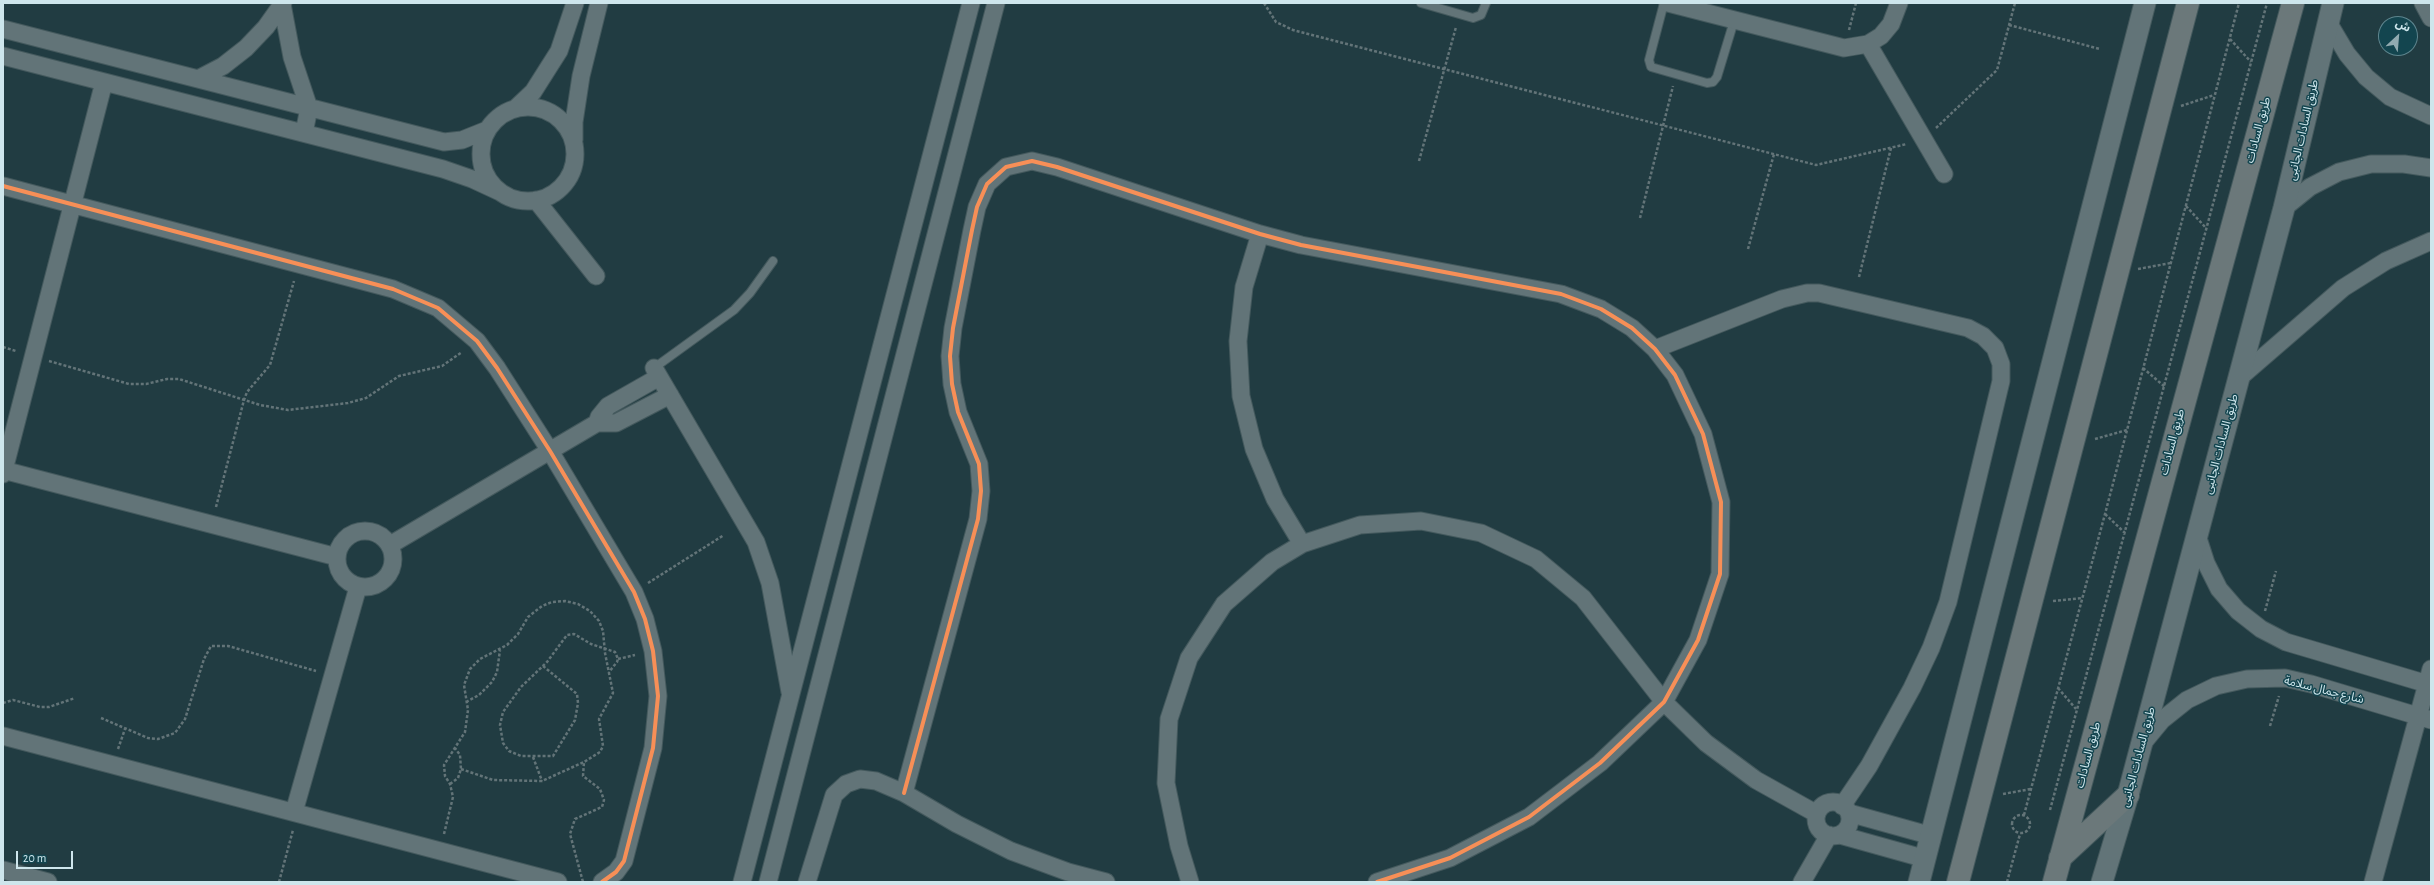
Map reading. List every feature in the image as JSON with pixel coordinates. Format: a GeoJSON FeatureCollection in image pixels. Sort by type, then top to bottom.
{"type":"FeatureCollection","features":[{"type":"Feature","properties":{"kind":"main road"},"geometry":{"type":"LineString","coordinates":[[1958,882],[2188,3]]}},
{"type":"Feature","properties":{"kind":"main road","name":"طريق السادات"},"geometry":{"type":"LineString","coordinates":[[2054,882],[2293,3]]}},
{"type":"Feature","properties":{"kind":"main road"},"geometry":{"type":"LineString","coordinates":[[2060,858],[2128,795]]}},
{"type":"Feature","properties":{"kind":"street"},"geometry":{"type":"LineString","coordinates":[[198,79],[223,66],[246,48],[266,27],[282,3]]}},
{"type":"Feature","properties":{"kind":"street"},"geometry":{"type":"LineString","coordinates":[[282,3],[292,57],[309,108],[304,133]]}},
{"type":"Feature","properties":{"kind":"street"},"geometry":{"type":"LineString","coordinates":[[3,30],[444,142],[462,140],[487,130],[505,113],[516,108],[533,92],[559,51],[575,3]]}},
{"type":"Feature","properties":{"kind":"street"},"geometry":{"type":"LineString","coordinates":[[3,56],[443,169],[472,179],[511,198],[536,200],[548,196],[567,180],[575,157],[574,122],[579,84],[599,3]]}},
{"type":"Feature","properties":{"kind":"street"},"geometry":{"type":"LineString","coordinates":[[742,882],[971,3]]}},
{"type":"Feature","properties":{"kind":"street"},"geometry":{"type":"LineString","coordinates":[[768,882],[996,3]]}},
{"type":"Feature","properties":{"kind":"street"},"geometry":{"type":"LineString","coordinates":[[1668,3],[1844,48],[1868,44],[1881,36],[1891,24],[1899,3]]}},
{"type":"Feature","properties":{"kind":"street"},"geometry":{"type":"LineString","coordinates":[[1919,882],[2145,3]]}},
{"type":"Feature","properties":{"kind":"street"},"geometry":{"type":"LineString","coordinates":[[2423,3],[2431,18]]}},
{"type":"Feature","properties":{"kind":"street"},"geometry":{"type":"LineString","coordinates":[[2331,12],[2347,54],[2366,78],[2390,97],[2431,116]]}},
{"type":"Feature","properties":{"kind":"street","name":"طريق السادات الجانبى"},"geometry":{"type":"LineString","coordinates":[[2102,882],[2128,795],[2284,208],[2331,12]]}},
{"type":"Feature","properties":{"kind":"street"},"geometry":{"type":"LineString","coordinates":[[1868,44],[1944,174]]}},
{"type":"Feature","properties":{"kind":"street"},"geometry":{"type":"LineString","coordinates":[[104,82],[3,472],[337,557]]}},
{"type":"Feature","properties":{"kind":"street"},"geometry":{"type":"LineString","coordinates":[[516,108],[541,108],[553,114],[570,133],[574,145]]}},
{"type":"Feature","properties":{"kind":"street"},"geometry":{"type":"LineString","coordinates":[[487,130],[483,140],[482,163],[486,174],[500,192]]}},
{"type":"Feature","properties":{"kind":"street"},"geometry":{"type":"LineString","coordinates":[[930,162],[954,167]]}},
{"type":"Feature","properties":{"kind":"street"},"geometry":{"type":"LineString","coordinates":[[904,793],[978,519],[981,491],[978,464],[958,412],[952,384],[950,356],[953,328],[972,230],[977,207],[987,184],[1006,167],[1032,162],[1057,168],[1260,234],[1301,245],[1561,294],[1601,309],[1632,328],[1655,348],[1675,375],[1703,434],[1721,502],[1720,574],[1698,640],[1664,702],[1600,764],[1529,817],[1450,858],[1378,882]]}},
{"type":"Feature","properties":{"kind":"street"},"geometry":{"type":"LineString","coordinates":[[2284,208],[2310,187],[2339,172],[2371,164],[2404,164],[2431,168]]}},
{"type":"Feature","properties":{"kind":"street"},"geometry":{"type":"LineString","coordinates":[[3,186],[393,289],[438,308],[477,341],[497,368],[550,451],[634,592],[645,619],[653,651],[658,696],[657,722],[653,748],[629,849],[624,862],[616,872],[602,882]]}},
{"type":"Feature","properties":{"kind":"street"},"geometry":{"type":"LineString","coordinates":[[536,200],[596,276]]}},
{"type":"Feature","properties":{"kind":"street"},"geometry":{"type":"LineString","coordinates":[[1260,234],[1244,287],[1238,341],[1241,396],[1254,449],[1275,499],[1302,544]]}},
{"type":"Feature","properties":{"kind":"street"},"geometry":{"type":"LineString","coordinates":[[2239,378],[2343,288],[2386,261],[2431,241]]}},
{"type":"Feature","properties":{"kind":"street"},"geometry":{"type":"LineString","coordinates":[[1655,348],[1782,299],[1807,293],[1819,293],[1968,328],[1984,336],[1995,348],[2001,364],[2001,381],[1948,602],[1931,648],[1912,688],[1845,809],[1848,828],[1834,835],[1802,882]]}},
{"type":"Feature","properties":{"kind":"street"},"geometry":{"type":"LineString","coordinates":[[597,423],[599,416],[608,406],[657,372],[748,526],[764,560],[775,607],[791,698]]}},
{"type":"Feature","properties":{"kind":"street"},"geometry":{"type":"LineString","coordinates":[[390,545],[597,423],[616,423],[670,395]]}},
{"type":"Feature","properties":{"kind":"street"},"geometry":{"type":"LineString","coordinates":[[1190,882],[1179,846],[1166,783],[1169,719],[1189,658],[1224,604],[1272,562],[1302,544],[1360,525],[1421,521],[1481,533],[1536,559],[1583,598],[1664,702],[1706,743],[1756,780],[1818,814]]}},
{"type":"Feature","properties":{"kind":"street"},"geometry":{"type":"LineString","coordinates":[[358,532],[376,533],[390,545],[393,563],[385,580],[377,585],[358,587],[345,579],[340,572],[337,557],[343,541],[358,532]]}},
{"type":"Feature","properties":{"kind":"street"},"geometry":{"type":"LineString","coordinates":[[2197,535],[2206,563],[2219,589],[2238,611],[2260,629],[2286,642],[2430,680],[2425,718],[2373,882]]}},
{"type":"Feature","properties":{"kind":"street"},"geometry":{"type":"LineString","coordinates":[[296,813],[358,587]]}},
{"type":"Feature","properties":{"kind":"street","name":"شارع جمال سلامة"},"geometry":{"type":"LineString","coordinates":[[2141,745],[2162,720],[2187,700],[2216,686],[2247,679],[2285,678],[2425,718]]}},
{"type":"Feature","properties":{"kind":"street"},"geometry":{"type":"LineString","coordinates":[[3,736],[558,882]]}},
{"type":"Feature","properties":{"kind":"street"},"geometry":{"type":"LineString","coordinates":[[807,882],[834,795],[846,784],[860,779],[876,781],[904,793],[957,824],[1012,851],[1068,872],[1106,882]]}},
{"type":"Feature","properties":{"kind":"street"},"geometry":{"type":"LineString","coordinates":[[1926,859],[1820,830],[1816,819],[1818,814],[1828,804],[1932,836]]}},
{"type":"Feature","properties":{"kind":"street"},"geometry":{"type":"LineString","coordinates":[[3,870],[48,882]]}},
{"type":"Feature","properties":{"kind":"lane"},"geometry":{"type":"LineString","coordinates":[[1421,3],[1473,18],[1479,17],[1486,3]]}},
{"type":"Feature","properties":{"kind":"lane"},"geometry":{"type":"LineString","coordinates":[[1664,3],[1650,64],[1653,69],[1707,83],[1716,80],[1734,21]]}},
{"type":"Feature","properties":{"kind":"lane"},"geometry":{"type":"LineString","coordinates":[[657,372],[738,307],[773,261]]}},
{"type":"Feature","properties":{"kind":"path"},"geometry":{"type":"LineString","coordinates":[[1264,3],[1276,22],[1293,30],[1816,165],[1924,140],[1997,70],[2016,3]]}},
{"type":"Feature","properties":{"kind":"path"},"geometry":{"type":"LineString","coordinates":[[1844,48],[1856,3]]}},
{"type":"Feature","properties":{"kind":"path"},"geometry":{"type":"LineString","coordinates":[[2007,882],[2020,834],[2024,833],[2029,826],[2027,818],[2024,815],[2030,789],[2128,429],[2239,3]]}},
{"type":"Feature","properties":{"kind":"path"},"geometry":{"type":"LineString","coordinates":[[2049,814],[2267,3]]}},
{"type":"Feature","properties":{"kind":"path"},"geometry":{"type":"LineString","coordinates":[[1419,161],[1459,14]]}},
{"type":"Feature","properties":{"kind":"path"},"geometry":{"type":"LineString","coordinates":[[2010,25],[2100,49]]}},
{"type":"Feature","properties":{"kind":"path"},"geometry":{"type":"LineString","coordinates":[[2230,39],[2251,62]]}},
{"type":"Feature","properties":{"kind":"path"},"geometry":{"type":"LineString","coordinates":[[1640,218],[1676,75]]}},
{"type":"Feature","properties":{"kind":"path"},"geometry":{"type":"LineString","coordinates":[[2179,107],[2215,95]]}},
{"type":"Feature","properties":{"kind":"path"},"geometry":{"type":"LineString","coordinates":[[1859,277],[1891,148]]}},
{"type":"Feature","properties":{"kind":"path"},"geometry":{"type":"LineString","coordinates":[[1748,248],[1774,154]]}},
{"type":"Feature","properties":{"kind":"path"},"geometry":{"type":"LineString","coordinates":[[2186,206],[2207,228]]}},
{"type":"Feature","properties":{"kind":"path"},"geometry":{"type":"LineString","coordinates":[[2137,270],[2171,263]]}},
{"type":"Feature","properties":{"kind":"path"},"geometry":{"type":"LineString","coordinates":[[211,525],[244,400],[249,390],[261,376],[271,360],[293,284]]}},
{"type":"Feature","properties":{"kind":"path"},"geometry":{"type":"LineString","coordinates":[[3,347],[128,384],[146,384],[166,379],[179,379],[270,408],[288,410],[357,401],[374,394],[399,376],[442,366],[477,341]]}},
{"type":"Feature","properties":{"kind":"path"},"geometry":{"type":"LineString","coordinates":[[2143,368],[2165,387]]}},
{"type":"Feature","properties":{"kind":"path"},"geometry":{"type":"LineString","coordinates":[[2094,440],[2128,429]]}},
{"type":"Feature","properties":{"kind":"path"},"geometry":{"type":"LineString","coordinates":[[2105,514],[2125,532]]}},
{"type":"Feature","properties":{"kind":"path"},"geometry":{"type":"LineString","coordinates":[[634,592],[724,535]]}},
{"type":"Feature","properties":{"kind":"path"},"geometry":{"type":"LineString","coordinates":[[2260,629],[2276,571]]}},
{"type":"Feature","properties":{"kind":"path"},"geometry":{"type":"LineString","coordinates":[[2053,601],[2082,598]]}},
{"type":"Feature","properties":{"kind":"path"},"geometry":{"type":"LineString","coordinates":[[439,851],[452,806],[453,797],[450,784],[445,776],[444,765],[446,759],[465,732],[468,710],[464,685],[470,669],[480,659],[500,650],[513,640],[534,612],[552,602],[565,601],[578,604],[590,611],[599,620],[603,631],[604,648],[613,693],[600,718],[603,746],[600,752],[584,762],[542,781],[494,780],[461,769]]}},
{"type":"Feature","properties":{"kind":"path"},"geometry":{"type":"LineString","coordinates":[[543,666],[574,690],[578,703],[573,725],[555,754],[549,757],[520,756],[509,751],[503,743],[500,725],[506,707],[521,688],[543,666],[570,634],[615,652],[618,659],[616,666],[609,672]]}},
{"type":"Feature","properties":{"kind":"path"},"geometry":{"type":"LineString","coordinates":[[100,718],[148,738],[158,739],[175,733],[185,719],[207,651],[211,646],[218,645],[334,676]]}},
{"type":"Feature","properties":{"kind":"path"},"geometry":{"type":"LineString","coordinates":[[466,702],[479,695],[492,682],[497,672],[500,650]]}},
{"type":"Feature","properties":{"kind":"path"},"geometry":{"type":"LineString","coordinates":[[2270,726],[2285,678]]}},
{"type":"Feature","properties":{"kind":"path"},"geometry":{"type":"LineString","coordinates":[[2058,688],[2076,709]]}},
{"type":"Feature","properties":{"kind":"path"},"geometry":{"type":"LineString","coordinates":[[3,703],[13,700],[40,707],[49,707],[75,698]]}},
{"type":"Feature","properties":{"kind":"path"},"geometry":{"type":"LineString","coordinates":[[450,784],[458,778],[461,769],[460,755],[455,748]]}},
{"type":"Feature","properties":{"kind":"path"},"geometry":{"type":"LineString","coordinates":[[533,757],[542,781]]}},
{"type":"Feature","properties":{"kind":"path"},"geometry":{"type":"LineString","coordinates":[[582,882],[570,834],[572,824],[580,816],[598,810],[602,807],[604,800],[600,789],[583,776],[584,762]]}},
{"type":"Feature","properties":{"kind":"path"},"geometry":{"type":"LineString","coordinates":[[2003,794],[2030,789]]}},
{"type":"Feature","properties":{"kind":"path"},"geometry":{"type":"LineString","coordinates":[[279,882],[296,813]]}},
{"type":"Feature","properties":{"kind":"path"},"geometry":{"type":"LineString","coordinates":[[2020,834],[2016,832],[2013,823],[2019,816],[2024,815]]}},
{"type":"Feature","properties":{"kind":"cycle path"},"geometry":{"type":"LineString","coordinates":[[904,793],[978,519],[981,491],[979,464],[958,412],[952,384],[950,356],[953,328],[972,230],[977,207],[987,184],[1006,167],[1032,161],[1057,167],[1260,234],[1301,245],[1561,294],[1601,309],[1632,328],[1655,349],[1675,375],[1703,434],[1721,502],[1720,574],[1698,640],[1664,702],[1600,763],[1529,817],[1450,858],[1377,882]]}},
{"type":"Feature","properties":{"kind":"cycle path"},"geometry":{"type":"LineString","coordinates":[[3,186],[393,289],[438,308],[477,341],[497,368],[550,451],[634,592],[645,619],[653,651],[658,696],[653,748],[624,861],[616,872],[602,882]]}}]}
